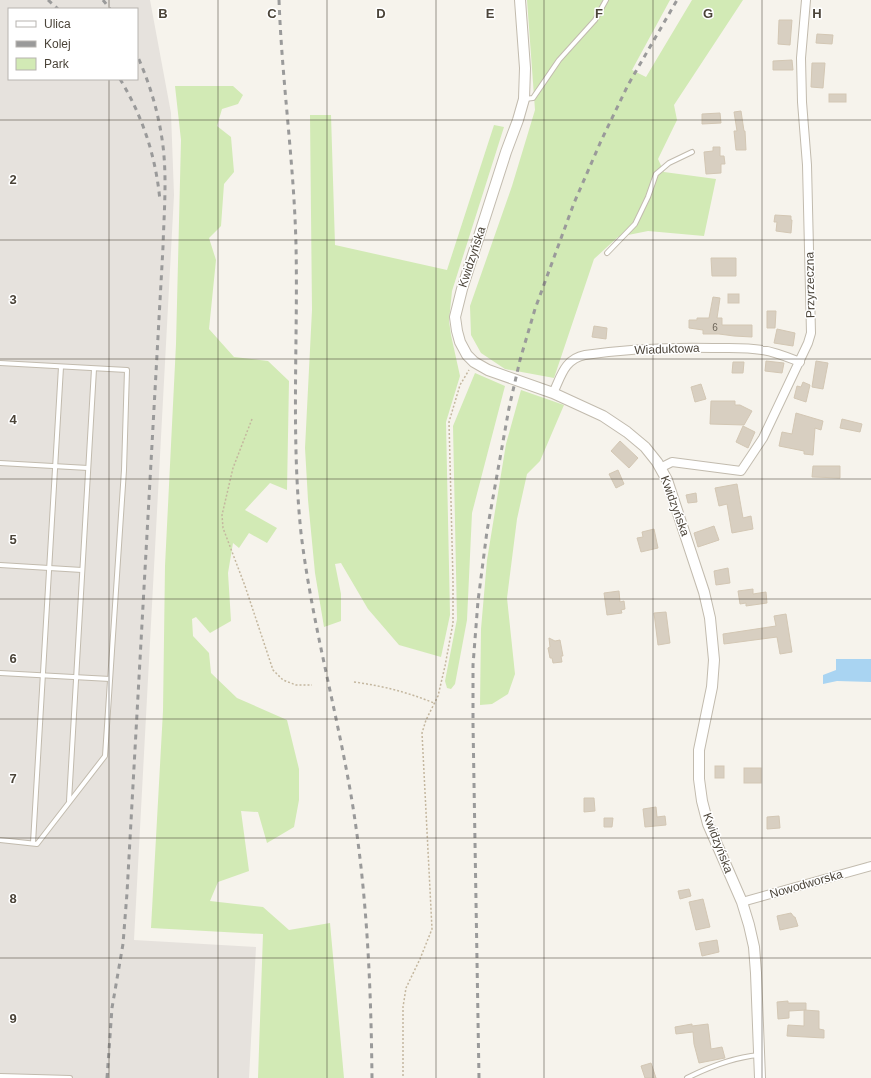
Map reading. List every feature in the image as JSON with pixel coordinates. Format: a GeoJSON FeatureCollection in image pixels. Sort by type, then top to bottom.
{"type":"FeatureCollection","features":[{"type":"Feature","properties":{"kind":"street","name":"Kwidzyńska"},"geometry":{"type":"LineString","coordinates":[[520,0],[525,68],[524,99],[462,289],[455,317],[457,331],[460,342],[467,355],[474,362],[488,370],[554,393],[603,416],[628,432],[644,447],[667,480],[704,592],[710,618],[714,660],[712,688],[699,750],[699,779],[702,801],[708,824],[742,902],[754,947],[760,1078]]}},
{"type":"Feature","properties":{"kind":"street","name":"Przyrzeczna"},"geometry":{"type":"LineString","coordinates":[[660,468],[672,462],[741,471],[763,438],[808,343],[811,333],[807,165],[802,102],[801,58],[806,0]]}},
{"type":"Feature","properties":{"kind":"street","name":"Wiaduktowa"},"geometry":{"type":"LineString","coordinates":[[554,393],[570,361],[578,356],[597,353],[641,349],[744,348],[777,353],[800,362]]}},
{"type":"Feature","properties":{"kind":"street","name":"Nowodworska"},"geometry":{"type":"LineString","coordinates":[[742,902],[871,866]]}},
{"type":"Feature","properties":{"kind":"lane"},"geometry":{"type":"LineString","coordinates":[[524,99],[533,98],[559,60],[595,20],[606,0]]}},
{"type":"Feature","properties":{"kind":"lane"},"geometry":{"type":"LineString","coordinates":[[607,253],[635,224],[648,197],[656,174],[669,162],[692,152]]}},
{"type":"Feature","properties":{"kind":"lane"},"geometry":{"type":"LineString","coordinates":[[0,363],[127,370],[124,470],[105,756],[37,844],[0,840]]}},
{"type":"Feature","properties":{"kind":"lane"},"geometry":{"type":"LineString","coordinates":[[33,843],[61,367]]}},
{"type":"Feature","properties":{"kind":"lane"},"geometry":{"type":"LineString","coordinates":[[69,802],[94,368]]}},
{"type":"Feature","properties":{"kind":"lane"},"geometry":{"type":"LineString","coordinates":[[0,463],[88,468]]}},
{"type":"Feature","properties":{"kind":"lane"},"geometry":{"type":"LineString","coordinates":[[0,565],[82,570]]}},
{"type":"Feature","properties":{"kind":"lane"},"geometry":{"type":"LineString","coordinates":[[0,672],[110,680]]}},
{"type":"Feature","properties":{"kind":"lane"},"geometry":{"type":"LineString","coordinates":[[688,1078],[699,1072],[724,1063],[746,1056],[759,1055]]}},
{"type":"Feature","properties":{"kind":"lane"},"geometry":{"type":"LineString","coordinates":[[0,1076],[70,1078]]}},
{"type":"Feature","properties":{"kind":"path"},"geometry":{"type":"LineString","coordinates":[[403,1076],[403,1007],[406,988],[432,929],[422,733],[426,720],[438,696],[453,623],[449,422],[460,385],[474,362]]}},
{"type":"Feature","properties":{"kind":"path"},"geometry":{"type":"LineString","coordinates":[[252,419],[234,468],[222,515],[224,528],[273,670],[283,680],[296,686],[312,685]]}},
{"type":"Feature","properties":{"kind":"path"},"geometry":{"type":"LineString","coordinates":[[354,682],[384,686],[415,695],[434,703]]}},
{"type":"Feature","properties":{"kind":"shaded area"},"geometry":{"type":"Polygon","coordinates":[[[0,0],[150,0],[171,113],[174,195],[134,940],[256,947],[249,1078],[0,1078],[0,0]]]}},
{"type":"Feature","properties":{"kind":"green space"},"geometry":{"type":"Polygon","coordinates":[[[527,0],[670,0],[632,70],[646,77],[692,0],[743,0],[674,105],[677,120],[658,159],[664,172],[716,179],[704,236],[648,231],[618,237],[594,259],[554,378],[505,369],[481,353],[471,335],[470,306],[512,186],[535,110],[527,0]]]}},
{"type":"Feature","properties":{"kind":"green space"},"geometry":{"type":"Polygon","coordinates":[[[175,86],[233,86],[243,95],[238,104],[222,109],[217,126],[231,137],[234,172],[224,184],[221,226],[209,238],[216,260],[209,329],[234,357],[268,361],[289,381],[287,490],[270,483],[245,510],[277,528],[267,543],[249,533],[239,548],[233,543],[228,573],[231,621],[210,633],[196,617],[192,619],[193,636],[209,653],[211,673],[237,698],[287,720],[299,769],[299,800],[294,827],[267,843],[258,812],[241,811],[249,871],[218,882],[210,901],[263,907],[289,930],[330,923],[344,1078],[258,1078],[263,934],[151,928],[163,711],[165,566],[176,344],[181,140],[175,86]]]}},
{"type":"Feature","properties":{"kind":"green space"},"geometry":{"type":"Polygon","coordinates":[[[310,115],[331,115],[335,245],[447,270],[494,125],[504,127],[452,291],[449,321],[460,376],[446,422],[450,615],[441,657],[399,645],[368,609],[341,563],[335,564],[341,594],[341,621],[324,627],[315,573],[305,448],[312,310],[310,115]]]}},
{"type":"Feature","properties":{"kind":"green space"},"geometry":{"type":"Polygon","coordinates":[[[475,373],[505,386],[472,513],[467,620],[455,684],[451,689],[447,688],[445,681],[457,619],[453,426],[475,373]]]}},
{"type":"Feature","properties":{"kind":"green space"},"geometry":{"type":"Polygon","coordinates":[[[521,390],[564,405],[540,461],[527,474],[517,519],[507,598],[515,674],[508,694],[492,704],[480,705],[481,629],[487,560],[506,444],[521,390]]]}},
{"type":"Feature","properties":{"kind":"water"},"geometry":{"type":"Polygon","coordinates":[[[836,659],[871,659],[871,682],[837,681],[823,684],[823,675],[836,670],[836,659]]]}},
{"type":"Feature","properties":{"kind":"building"},"geometry":{"type":"Polygon","coordinates":[[[779,20],[792,20],[790,45],[778,44],[779,20]]]}},
{"type":"Feature","properties":{"kind":"building"},"geometry":{"type":"Polygon","coordinates":[[[817,34],[833,35],[832,44],[816,43],[817,34]]]}},
{"type":"Feature","properties":{"kind":"building"},"geometry":{"type":"Polygon","coordinates":[[[792,60],[793,70],[773,70],[773,61],[792,60]]]}},
{"type":"Feature","properties":{"kind":"building"},"geometry":{"type":"Polygon","coordinates":[[[812,63],[825,63],[823,88],[811,87],[812,63]]]}},
{"type":"Feature","properties":{"kind":"building"},"geometry":{"type":"Polygon","coordinates":[[[829,94],[846,94],[846,102],[829,102],[829,94]]]}},
{"type":"Feature","properties":{"kind":"building"},"geometry":{"type":"Polygon","coordinates":[[[741,111],[745,131],[746,150],[736,150],[734,131],[737,131],[734,112],[741,111]]]}},
{"type":"Feature","properties":{"kind":"building"},"geometry":{"type":"Polygon","coordinates":[[[720,113],[721,123],[702,124],[702,114],[720,113]]]}},
{"type":"Feature","properties":{"kind":"building"},"geometry":{"type":"Polygon","coordinates":[[[713,147],[720,147],[720,156],[724,156],[725,164],[721,164],[721,173],[706,174],[704,152],[713,151],[713,147]]]}},
{"type":"Feature","properties":{"kind":"building"},"geometry":{"type":"Polygon","coordinates":[[[775,215],[791,216],[791,233],[776,231],[777,222],[774,222],[775,215]]]}},
{"type":"Feature","properties":{"kind":"building"},"geometry":{"type":"Polygon","coordinates":[[[711,258],[736,258],[736,276],[712,276],[711,258]]]}},
{"type":"Feature","properties":{"kind":"building"},"geometry":{"type":"Polygon","coordinates":[[[728,294],[739,294],[739,303],[728,303],[728,294]]]}},
{"type":"Feature","properties":{"kind":"building"},"geometry":{"type":"Polygon","coordinates":[[[713,297],[720,298],[717,318],[722,318],[722,325],[752,325],[752,337],[703,334],[703,330],[689,328],[689,320],[709,318],[713,297]]]}},
{"type":"Feature","properties":{"kind":"building"},"geometry":{"type":"Polygon","coordinates":[[[767,311],[776,311],[775,328],[767,328],[767,311]]]}},
{"type":"Feature","properties":{"kind":"building"},"geometry":{"type":"Polygon","coordinates":[[[594,326],[607,328],[606,339],[592,337],[594,326]]]}},
{"type":"Feature","properties":{"kind":"building"},"geometry":{"type":"Polygon","coordinates":[[[777,329],[795,333],[793,346],[774,343],[777,329]]]}},
{"type":"Feature","properties":{"kind":"building"},"geometry":{"type":"Polygon","coordinates":[[[766,361],[784,363],[782,373],[765,371],[766,361]]]}},
{"type":"Feature","properties":{"kind":"building"},"geometry":{"type":"Polygon","coordinates":[[[816,361],[828,363],[823,389],[812,387],[816,361]]]}},
{"type":"Feature","properties":{"kind":"building"},"geometry":{"type":"Polygon","coordinates":[[[733,362],[744,362],[743,373],[732,373],[733,362]]]}},
{"type":"Feature","properties":{"kind":"building"},"geometry":{"type":"Polygon","coordinates":[[[803,382],[810,385],[806,402],[794,398],[797,386],[801,387],[803,382]]]}},
{"type":"Feature","properties":{"kind":"building"},"geometry":{"type":"Polygon","coordinates":[[[701,384],[706,399],[695,402],[691,387],[701,384]]]}},
{"type":"Feature","properties":{"kind":"building"},"geometry":{"type":"Polygon","coordinates":[[[711,401],[735,401],[735,405],[740,405],[752,411],[744,425],[710,424],[711,401]]]}},
{"type":"Feature","properties":{"kind":"building"},"geometry":{"type":"Polygon","coordinates":[[[796,413],[823,421],[821,430],[815,428],[813,455],[804,454],[804,451],[779,446],[782,432],[792,434],[796,413]]]}},
{"type":"Feature","properties":{"kind":"building"},"geometry":{"type":"Polygon","coordinates":[[[842,419],[862,424],[860,432],[840,428],[842,419]]]}},
{"type":"Feature","properties":{"kind":"building"},"geometry":{"type":"Polygon","coordinates":[[[743,426],[755,432],[748,448],[736,442],[743,426]]]}},
{"type":"Feature","properties":{"kind":"building"},"geometry":{"type":"Polygon","coordinates":[[[620,441],[638,458],[629,468],[611,451],[620,441]]]}},
{"type":"Feature","properties":{"kind":"building"},"geometry":{"type":"Polygon","coordinates":[[[813,466],[840,466],[840,478],[812,477],[813,466]]]}},
{"type":"Feature","properties":{"kind":"building"},"geometry":{"type":"Polygon","coordinates":[[[618,470],[624,484],[616,488],[609,474],[618,470]]]}},
{"type":"Feature","properties":{"kind":"building"},"geometry":{"type":"Polygon","coordinates":[[[737,484],[743,518],[751,516],[753,529],[732,533],[727,504],[719,506],[715,488],[737,484]]]}},
{"type":"Feature","properties":{"kind":"building"},"geometry":{"type":"Polygon","coordinates":[[[696,493],[697,502],[688,503],[686,495],[696,493]]]}},
{"type":"Feature","properties":{"kind":"building"},"geometry":{"type":"Polygon","coordinates":[[[714,526],[719,540],[698,547],[694,533],[714,526]]]}},
{"type":"Feature","properties":{"kind":"building"},"geometry":{"type":"Polygon","coordinates":[[[654,529],[658,548],[641,552],[637,538],[643,537],[642,532],[654,529]]]}},
{"type":"Feature","properties":{"kind":"building"},"geometry":{"type":"Polygon","coordinates":[[[728,568],[730,583],[716,585],[714,571],[728,568]]]}},
{"type":"Feature","properties":{"kind":"building"},"geometry":{"type":"Polygon","coordinates":[[[753,589],[753,594],[766,592],[767,603],[746,606],[746,603],[740,604],[738,591],[753,589]]]}},
{"type":"Feature","properties":{"kind":"building"},"geometry":{"type":"Polygon","coordinates":[[[619,591],[620,602],[624,601],[625,609],[621,610],[622,613],[607,615],[604,593],[619,591]]]}},
{"type":"Feature","properties":{"kind":"building"},"geometry":{"type":"Polygon","coordinates":[[[666,612],[670,643],[658,645],[654,613],[666,612]]]}},
{"type":"Feature","properties":{"kind":"building"},"geometry":{"type":"Polygon","coordinates":[[[786,614],[792,652],[780,654],[777,637],[724,644],[723,634],[776,626],[774,616],[786,614]]]}},
{"type":"Feature","properties":{"kind":"building"},"geometry":{"type":"Polygon","coordinates":[[[549,638],[555,641],[560,640],[563,656],[561,656],[562,662],[553,663],[552,658],[550,658],[548,648],[550,647],[549,638]]]}},
{"type":"Feature","properties":{"kind":"building"},"geometry":{"type":"Polygon","coordinates":[[[715,766],[724,766],[724,778],[715,778],[715,766]]]}},
{"type":"Feature","properties":{"kind":"building"},"geometry":{"type":"Polygon","coordinates":[[[744,768],[761,768],[761,783],[744,783],[744,768]]]}},
{"type":"Feature","properties":{"kind":"building"},"geometry":{"type":"Polygon","coordinates":[[[584,798],[594,798],[595,811],[584,812],[584,798]]]}},
{"type":"Feature","properties":{"kind":"building"},"geometry":{"type":"Polygon","coordinates":[[[656,807],[657,817],[665,816],[666,825],[645,827],[643,809],[656,807]]]}},
{"type":"Feature","properties":{"kind":"building"},"geometry":{"type":"Polygon","coordinates":[[[779,816],[780,828],[767,829],[767,817],[779,816]]]}},
{"type":"Feature","properties":{"kind":"building"},"geometry":{"type":"Polygon","coordinates":[[[604,818],[613,818],[612,827],[604,827],[604,818]]]}},
{"type":"Feature","properties":{"kind":"building"},"geometry":{"type":"Polygon","coordinates":[[[689,889],[691,896],[680,899],[678,891],[689,889]]]}},
{"type":"Feature","properties":{"kind":"building"},"geometry":{"type":"Polygon","coordinates":[[[703,899],[710,927],[696,930],[689,902],[703,899]]]}},
{"type":"Feature","properties":{"kind":"building"},"geometry":{"type":"Polygon","coordinates":[[[791,913],[795,917],[798,926],[780,930],[777,916],[791,913]]]}},
{"type":"Feature","properties":{"kind":"building"},"geometry":{"type":"Polygon","coordinates":[[[717,940],[719,952],[702,956],[699,943],[717,940]]]}},
{"type":"Feature","properties":{"kind":"building"},"geometry":{"type":"Polygon","coordinates":[[[788,1001],[788,1003],[806,1003],[806,1010],[789,1011],[789,1018],[778,1019],[777,1002],[788,1001]]]}},
{"type":"Feature","properties":{"kind":"building"},"geometry":{"type":"Polygon","coordinates":[[[804,1010],[819,1011],[819,1029],[824,1030],[824,1038],[787,1036],[788,1025],[804,1026],[804,1010]]]}},
{"type":"Feature","properties":{"kind":"building"},"geometry":{"type":"Polygon","coordinates":[[[692,1024],[692,1026],[708,1024],[711,1049],[722,1047],[725,1058],[699,1063],[694,1044],[693,1032],[676,1034],[675,1027],[692,1024]]]}},
{"type":"Feature","properties":{"kind":"building"},"geometry":{"type":"Polygon","coordinates":[[[651,1063],[656,1078],[645,1078],[641,1066],[651,1063]]]}},
{"type":"Feature","properties":{"kind":"railway"},"geometry":{"type":"LineString","coordinates":[[48,0],[57,8]]}},
{"type":"Feature","properties":{"kind":"railway"},"geometry":{"type":"LineString","coordinates":[[103,0],[109,8]]}},
{"type":"Feature","properties":{"kind":"railway"},"geometry":{"type":"LineString","coordinates":[[279,0],[295,214],[296,461],[301,533],[318,634],[346,767],[357,836],[365,905],[371,1008],[372,1078]]}},
{"type":"Feature","properties":{"kind":"railway"},"geometry":{"type":"LineString","coordinates":[[479,1078],[473,665],[478,601],[487,531],[509,408],[520,360],[535,309],[574,203],[601,141],[628,85],[677,0]]}},
{"type":"Feature","properties":{"kind":"railway"},"geometry":{"type":"LineString","coordinates":[[107,1078],[112,1008],[123,944],[127,893],[165,196],[164,158],[159,122],[150,88],[138,57]]}},
{"type":"Feature","properties":{"kind":"railway"},"geometry":{"type":"LineString","coordinates":[[121,80],[142,123],[152,153],[160,201]]}}]}
